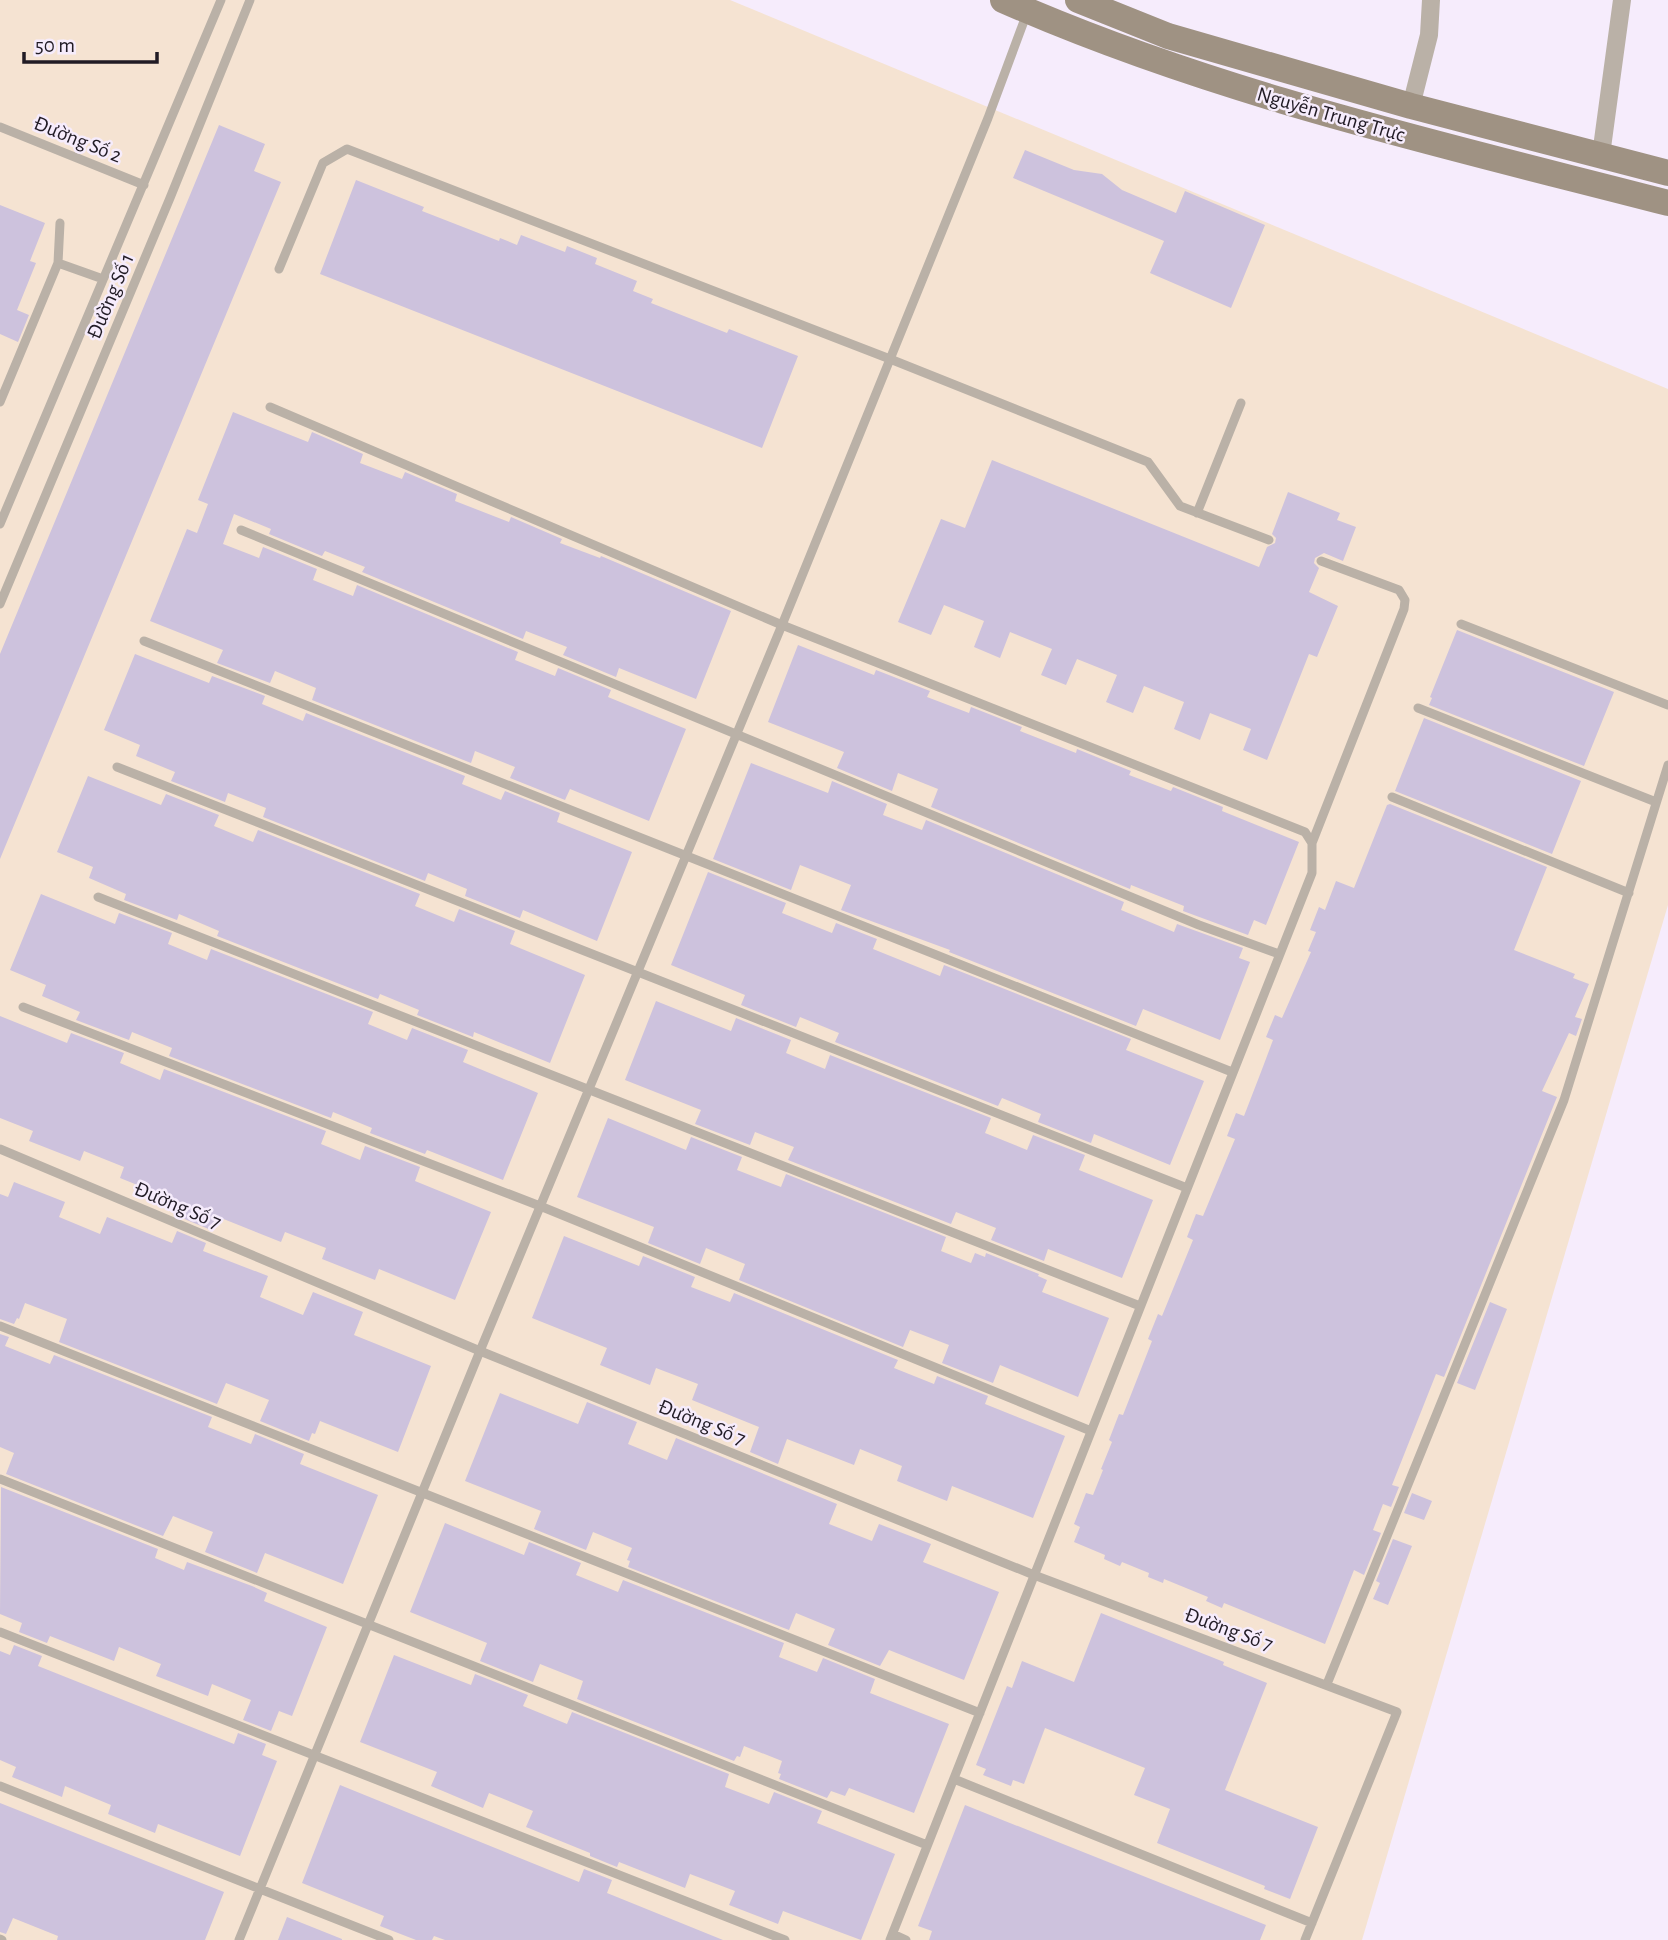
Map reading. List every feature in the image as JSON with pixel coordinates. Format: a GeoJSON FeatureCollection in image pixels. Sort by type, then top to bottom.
{"type":"FeatureCollection","features":[{"type":"Feature","properties":{"kind":"main road","name":"Nguyễn Trung Trực"},"geometry":{"type":"LineString","coordinates":[[1003,0],[1030,6],[1150,58],[1297,107],[1668,203]]}},
{"type":"Feature","properties":{"kind":"main road","name":"Nguyễn Trung Trực"},"geometry":{"type":"LineString","coordinates":[[1078,0],[1168,36],[1411,106],[1668,173]]}},
{"type":"Feature","properties":{"kind":"street"},"geometry":{"type":"LineString","coordinates":[[1411,106],[1429,35],[1431,0]]}},
{"type":"Feature","properties":{"kind":"street"},"geometry":{"type":"LineString","coordinates":[[1601,155],[1622,0]]}},
{"type":"Feature","properties":{"kind":"lane","name":"Đường Số 1"},"geometry":{"type":"LineString","coordinates":[[1,519],[220,0]]}},
{"type":"Feature","properties":{"kind":"lane","name":"Đường Số 1"},"geometry":{"type":"LineString","coordinates":[[0,604],[250,0]]}},
{"type":"Feature","properties":{"kind":"lane"},"geometry":{"type":"LineString","coordinates":[[239,1940],[480,1350],[782,625],[988,118],[1030,6]]}},
{"type":"Feature","properties":{"kind":"lane","name":"Đường Số 2"},"geometry":{"type":"LineString","coordinates":[[0,127],[144,185]]}},
{"type":"Feature","properties":{"kind":"lane"},"geometry":{"type":"LineString","coordinates":[[279,269],[323,163],[346,149],[890,359],[1148,462],[1180,506],[1269,540]]}},
{"type":"Feature","properties":{"kind":"lane"},"geometry":{"type":"LineString","coordinates":[[0,402],[58,262],[60,223]]}},
{"type":"Feature","properties":{"kind":"lane"},"geometry":{"type":"LineString","coordinates":[[58,262],[103,279]]}},
{"type":"Feature","properties":{"kind":"lane"},"geometry":{"type":"LineString","coordinates":[[1197,513],[1241,403]]}},
{"type":"Feature","properties":{"kind":"lane"},"geometry":{"type":"LineString","coordinates":[[270,407],[782,625],[1305,832],[1312,843]]}},
{"type":"Feature","properties":{"kind":"lane"},"geometry":{"type":"LineString","coordinates":[[241,530],[1199,925],[1279,954]]}},
{"type":"Feature","properties":{"kind":"lane"},"geometry":{"type":"LineString","coordinates":[[906,1940],[891,1937],[1312,873],[1312,843],[1405,609],[1405,600],[1399,590],[1321,562]]}},
{"type":"Feature","properties":{"kind":"lane"},"geometry":{"type":"LineString","coordinates":[[1461,624],[1668,705]]}},
{"type":"Feature","properties":{"kind":"lane"},"geometry":{"type":"LineString","coordinates":[[144,641],[1232,1072]]}},
{"type":"Feature","properties":{"kind":"lane"},"geometry":{"type":"LineString","coordinates":[[1418,708],[1656,802]]}},
{"type":"Feature","properties":{"kind":"lane"},"geometry":{"type":"LineString","coordinates":[[1327,1684],[1564,1100],[1668,765]]}},
{"type":"Feature","properties":{"kind":"lane"},"geometry":{"type":"LineString","coordinates":[[117,767],[1187,1188]]}},
{"type":"Feature","properties":{"kind":"lane"},"geometry":{"type":"LineString","coordinates":[[1392,797],[1629,893]]}},
{"type":"Feature","properties":{"kind":"lane"},"geometry":{"type":"LineString","coordinates":[[98,897],[1140,1306]]}},
{"type":"Feature","properties":{"kind":"lane"},"geometry":{"type":"LineString","coordinates":[[23,1007],[540,1206],[1091,1431]]}},
{"type":"Feature","properties":{"kind":"lane","name":"Đường Số 7"},"geometry":{"type":"LineString","coordinates":[[0,1149],[480,1350],[1034,1575],[1397,1712],[1312,1923]]}},
{"type":"Feature","properties":{"kind":"lane"},"geometry":{"type":"LineString","coordinates":[[0,1326],[980,1713]]}},
{"type":"Feature","properties":{"kind":"lane"},"geometry":{"type":"LineString","coordinates":[[0,1479],[927,1845]]}},
{"type":"Feature","properties":{"kind":"lane"},"geometry":{"type":"LineString","coordinates":[[0,1632],[785,1940]]}},
{"type":"Feature","properties":{"kind":"lane"},"geometry":{"type":"LineString","coordinates":[[954,1779],[1312,1923],[1305,1940]]}},
{"type":"Feature","properties":{"kind":"lane"},"geometry":{"type":"LineString","coordinates":[[0,1786],[389,1940]]}},
{"type":"Feature","properties":{"kind":"shaded area"},"geometry":{"type":"Polygon","coordinates":[[[0,0],[730,0],[1668,389],[1668,905],[1362,1940],[0,1940],[0,0]]]}},
{"type":"Feature","properties":{"kind":"building"},"geometry":{"type":"Polygon","coordinates":[[[219,125],[265,144],[254,171],[281,182],[0,859],[0,654],[219,125]]]}},
{"type":"Feature","properties":{"kind":"building"},"geometry":{"type":"Polygon","coordinates":[[[1025,150],[1074,170],[1102,174],[1122,190],[1176,213],[1185,191],[1265,225],[1231,308],[1150,273],[1164,241],[1013,178],[1025,150]]]}},
{"type":"Feature","properties":{"kind":"building"},"geometry":{"type":"Polygon","coordinates":[[[356,180],[424,207],[422,211],[499,241],[500,238],[517,245],[521,235],[565,252],[567,246],[597,258],[595,264],[637,281],[633,291],[653,299],[651,303],[727,333],[729,329],[798,356],[762,448],[320,274],[356,180]]]}},
{"type":"Feature","properties":{"kind":"building"},"geometry":{"type":"Polygon","coordinates":[[[0,205],[45,223],[30,261],[36,263],[17,310],[29,315],[18,342],[0,334],[0,205]]]}},
{"type":"Feature","properties":{"kind":"building"},"geometry":{"type":"Polygon","coordinates":[[[233,412],[308,442],[312,432],[363,454],[360,463],[402,479],[405,472],[457,494],[455,501],[509,522],[511,517],[562,539],[560,543],[600,558],[601,556],[731,611],[696,699],[619,668],[616,677],[563,655],[567,647],[526,631],[523,639],[362,572],[365,567],[325,551],[322,556],[269,534],[271,529],[234,514],[223,544],[259,558],[263,547],[317,569],[313,580],[353,596],[357,585],[518,652],[515,660],[555,676],[558,668],[611,690],[608,697],[686,729],[649,821],[570,789],[565,800],[510,778],[515,767],[475,751],[471,763],[312,700],[316,688],[275,671],[270,683],[217,663],[223,650],[150,621],[187,529],[197,533],[208,504],[198,500],[233,412]]]}},
{"type":"Feature","properties":{"kind":"building"},"geometry":{"type":"Polygon","coordinates":[[[992,460],[1259,567],[1267,547],[1275,543],[1276,538],[1272,534],[1288,492],[1340,513],[1337,520],[1356,527],[1343,561],[1324,553],[1315,558],[1314,563],[1319,568],[1309,592],[1338,606],[1317,657],[1309,654],[1267,760],[1243,750],[1251,729],[1210,713],[1200,740],[1174,729],[1184,702],[1144,686],[1133,713],[1106,702],[1117,675],[1077,659],[1066,685],[1041,675],[1052,649],[1010,632],[1000,658],[974,647],[984,621],[944,605],[931,635],[898,622],[941,519],[965,528],[992,460]]]}},
{"type":"Feature","properties":{"kind":"building"},"geometry":{"type":"Polygon","coordinates":[[[1457,630],[1614,692],[1584,766],[1429,705],[1457,630]]]}},
{"type":"Feature","properties":{"kind":"building"},"geometry":{"type":"Polygon","coordinates":[[[798,645],[874,675],[876,670],[930,691],[927,697],[969,713],[971,707],[1022,727],[1020,731],[1076,753],[1077,749],[1131,771],[1129,775],[1171,791],[1173,787],[1223,807],[1222,811],[1299,842],[1266,925],[1254,920],[1248,935],[1183,911],[1184,906],[1131,885],[1130,889],[931,807],[938,789],[898,773],[892,791],[837,768],[844,752],[768,722],[798,645]]]}},
{"type":"Feature","properties":{"kind":"building"},"geometry":{"type":"Polygon","coordinates":[[[135,654],[209,683],[212,676],[265,696],[262,704],[303,721],[306,713],[465,776],[462,784],[501,800],[505,791],[560,813],[557,822],[632,852],[597,941],[523,910],[520,918],[465,896],[467,889],[428,873],[425,881],[263,817],[266,808],[228,793],[225,802],[171,781],[175,772],[136,756],[140,745],[104,730],[135,654]]]}},
{"type":"Feature","properties":{"kind":"building"},"geometry":{"type":"Polygon","coordinates":[[[1424,718],[1581,781],[1552,854],[1395,791],[1424,718]]]}},
{"type":"Feature","properties":{"kind":"building"},"geometry":{"type":"Polygon","coordinates":[[[751,763],[828,793],[832,781],[887,804],[883,815],[922,830],[926,820],[1124,902],[1121,910],[1174,932],[1177,924],[1243,948],[1239,958],[1250,962],[1220,1040],[1143,1009],[1136,1026],[949,952],[950,950],[841,910],[851,885],[800,865],[791,890],[713,859],[751,763]]]}},
{"type":"Feature","properties":{"kind":"building"},"geometry":{"type":"Polygon","coordinates":[[[88,776],[161,805],[166,794],[219,815],[214,826],[253,842],[258,830],[420,894],[415,906],[454,922],[459,909],[515,931],[510,944],[585,975],[550,1063],[474,1032],[473,1037],[417,1015],[419,1010],[380,994],[378,999],[217,936],[219,931],[179,914],[177,920],[124,900],[126,894],[89,878],[93,867],[57,852],[88,776]]]}},
{"type":"Feature","properties":{"kind":"building"},"geometry":{"type":"Polygon","coordinates":[[[1387,805],[1547,867],[1514,950],[1575,974],[1573,978],[1589,984],[1575,1017],[1582,1019],[1576,1036],[1569,1033],[1542,1091],[1557,1097],[1444,1377],[1436,1374],[1392,1485],[1399,1487],[1391,1507],[1383,1504],[1373,1530],[1381,1533],[1364,1575],[1354,1570],[1325,1644],[1224,1603],[1222,1608],[1206,1601],[1208,1597],[1164,1579],[1163,1583],[1148,1577],[1149,1573],[1122,1562],[1120,1566],[1104,1559],[1105,1555],[1074,1542],[1080,1527],[1074,1524],[1086,1493],[1093,1495],[1103,1470],[1101,1469],[1112,1442],[1109,1440],[1119,1414],[1123,1415],[1152,1341],[1148,1339],[1158,1314],[1162,1316],[1193,1240],[1187,1237],[1196,1214],[1203,1216],[1235,1139],[1227,1136],[1236,1113],[1244,1116],[1273,1040],[1266,1037],[1275,1015],[1282,1018],[1311,952],[1308,951],[1316,932],[1310,930],[1319,907],[1325,910],[1336,881],[1354,888],[1387,805]]]}},
{"type":"Feature","properties":{"kind":"building"},"geometry":{"type":"Polygon","coordinates":[[[708,872],[786,903],[782,913],[832,933],[836,923],[877,939],[873,949],[940,976],[944,965],[1131,1039],[1126,1050],[1204,1081],[1170,1165],[1094,1134],[1091,1143],[1038,1122],[1041,1114],[1002,1098],[998,1106],[835,1042],[839,1033],[800,1017],[796,1027],[741,1005],[745,995],[671,965],[708,872]]]}},
{"type":"Feature","properties":{"kind":"building"},"geometry":{"type":"Polygon","coordinates":[[[41,894],[115,924],[119,913],[172,933],[168,944],[207,960],[211,949],[373,1012],[368,1024],[407,1040],[412,1028],[468,1050],[463,1062],[538,1093],[503,1180],[427,1150],[425,1154],[370,1133],[372,1128],[333,1112],[331,1118],[169,1056],[172,1048],[132,1032],[129,1040],[76,1020],[80,1012],[42,996],[46,985],[10,970],[41,894]]]}},
{"type":"Feature","properties":{"kind":"building"},"geometry":{"type":"Polygon","coordinates":[[[656,1001],[731,1031],[736,1018],[791,1040],[786,1053],[825,1069],[830,1055],[991,1118],[985,1133],[1027,1150],[1033,1135],[1085,1155],[1079,1170],[1153,1200],[1122,1278],[1048,1249],[1044,1261],[991,1240],[996,1228],[956,1212],[951,1224],[788,1160],[794,1147],[755,1132],[750,1145],[695,1124],[701,1110],[625,1080],[656,1001]]]}},
{"type":"Feature","properties":{"kind":"building"},"geometry":{"type":"Polygon","coordinates":[[[0,1016],[67,1043],[71,1033],[124,1053],[120,1063],[160,1080],[164,1069],[326,1131],[321,1144],[360,1160],[365,1146],[420,1167],[415,1181],[491,1212],[455,1300],[379,1269],[375,1280],[322,1259],[326,1248],[285,1232],[281,1242],[216,1216],[211,1230],[182,1218],[187,1205],[120,1178],[124,1167],[84,1151],[80,1161],[29,1141],[33,1131],[0,1118],[0,1016]]]}},
{"type":"Feature","properties":{"kind":"building"},"geometry":{"type":"Polygon","coordinates":[[[608,1118],[686,1150],[691,1137],[742,1157],[737,1170],[781,1187],[786,1174],[946,1237],[941,1251],[971,1263],[975,1253],[985,1257],[986,1253],[1039,1274],[1038,1276],[1047,1280],[1042,1292],[1109,1318],[1078,1397],[1000,1365],[993,1383],[942,1363],[949,1345],[910,1330],[903,1347],[739,1280],[745,1264],[706,1248],[700,1264],[648,1243],[654,1227],[577,1197],[608,1118]]]}},
{"type":"Feature","properties":{"kind":"building"},"geometry":{"type":"Polygon","coordinates":[[[14,1182],[65,1202],[59,1217],[100,1234],[107,1217],[172,1243],[177,1231],[206,1243],[203,1251],[268,1276],[260,1297],[303,1315],[313,1292],[363,1312],[354,1335],[431,1366],[398,1452],[320,1421],[309,1441],[260,1421],[269,1400],[226,1383],[217,1404],[59,1342],[67,1319],[25,1303],[19,1319],[17,1318],[14,1324],[0,1319],[0,1194],[8,1197],[14,1182]]]}},
{"type":"Feature","properties":{"kind":"building"},"geometry":{"type":"Polygon","coordinates":[[[564,1236],[639,1266],[643,1256],[695,1277],[691,1287],[730,1302],[734,1293],[898,1360],[894,1368],[934,1384],[937,1376],[988,1396],[985,1404],[1065,1436],[1033,1518],[952,1486],[947,1501],[897,1481],[902,1466],[860,1449],[854,1465],[787,1439],[778,1464],[750,1452],[759,1427],[692,1400],[698,1384],[656,1368],[650,1385],[600,1365],[607,1348],[532,1318],[564,1236]]]}},
{"type":"Feature","properties":{"kind":"building"},"geometry":{"type":"Polygon","coordinates":[[[1490,1302],[1507,1309],[1475,1390],[1457,1383],[1490,1302]]]}},
{"type":"Feature","properties":{"kind":"building"},"geometry":{"type":"Polygon","coordinates":[[[0,1334],[9,1337],[5,1346],[50,1364],[54,1355],[212,1417],[208,1427],[251,1444],[255,1434],[304,1454],[300,1464],[378,1495],[343,1584],[265,1553],[257,1573],[205,1552],[213,1532],[173,1516],[163,1536],[6,1474],[14,1453],[0,1447],[0,1334]]]}},
{"type":"Feature","properties":{"kind":"building"},"geometry":{"type":"Polygon","coordinates":[[[500,1393],[578,1424],[587,1402],[637,1422],[628,1444],[667,1460],[676,1438],[837,1504],[829,1524],[872,1541],[879,1524],[931,1544],[923,1562],[999,1592],[964,1680],[889,1650],[880,1666],[828,1645],[835,1629],[796,1613],[789,1630],[628,1567],[630,1561],[627,1560],[632,1548],[593,1532],[586,1550],[534,1529],[541,1511],[465,1481],[500,1393]]]}},
{"type":"Feature","properties":{"kind":"building"},"geometry":{"type":"Polygon","coordinates":[[[1,1487],[158,1549],[155,1558],[184,1570],[187,1562],[252,1586],[267,1593],[264,1601],[327,1627],[292,1716],[279,1711],[271,1731],[243,1720],[251,1700],[212,1684],[208,1696],[156,1676],[161,1664],[119,1647],[114,1661],[50,1636],[47,1643],[19,1632],[22,1623],[0,1614],[1,1487]]]}},
{"type":"Feature","properties":{"kind":"building"},"geometry":{"type":"Polygon","coordinates":[[[1412,1493],[1432,1501],[1424,1520],[1404,1513],[1412,1493]]]}},
{"type":"Feature","properties":{"kind":"building"},"geometry":{"type":"Polygon","coordinates":[[[445,1523],[524,1555],[529,1542],[581,1563],[576,1575],[618,1592],[623,1580],[784,1643],[779,1657],[817,1672],[823,1658],[875,1679],[870,1693],[949,1724],[914,1813],[849,1788],[845,1796],[831,1791],[827,1798],[779,1779],[782,1761],[744,1746],[740,1757],[737,1756],[734,1761],[577,1699],[583,1681],[540,1664],[533,1682],[480,1661],[487,1643],[410,1612],[445,1523]]]}},
{"type":"Feature","properties":{"kind":"building"},"geometry":{"type":"Polygon","coordinates":[[[1393,1539],[1412,1546],[1388,1605],[1373,1599],[1380,1583],[1376,1581],[1393,1539]]]}},
{"type":"Feature","properties":{"kind":"building"},"geometry":{"type":"Polygon","coordinates":[[[1101,1613],[1224,1662],[1223,1665],[1267,1683],[1225,1790],[1318,1827],[1290,1899],[1264,1889],[1265,1886],[1157,1843],[1170,1809],[1134,1795],[1145,1768],[1045,1728],[1024,1784],[1013,1780],[1011,1786],[983,1775],[986,1769],[976,1765],[1007,1686],[1012,1688],[1022,1661],[1074,1682],[1101,1613]]]}},
{"type":"Feature","properties":{"kind":"building"},"geometry":{"type":"Polygon","coordinates":[[[14,1645],[42,1656],[38,1666],[234,1744],[238,1733],[266,1744],[262,1755],[277,1761],[240,1856],[158,1824],[155,1833],[108,1814],[111,1805],[65,1786],[62,1797],[12,1777],[16,1767],[0,1760],[0,1651],[10,1655],[14,1645]]]}},
{"type":"Feature","properties":{"kind":"building"},"geometry":{"type":"Polygon","coordinates":[[[394,1655],[471,1685],[475,1674],[528,1695],[523,1706],[567,1724],[572,1712],[729,1774],[725,1787],[769,1804],[774,1792],[822,1811],[817,1823],[895,1854],[861,1940],[783,1911],[778,1924],[729,1905],[735,1891],[690,1874],[685,1888],[619,1862],[617,1867],[526,1827],[533,1811],[489,1793],[483,1808],[431,1786],[437,1772],[360,1742],[394,1655]]]}},
{"type":"Feature","properties":{"kind":"building"},"geometry":{"type":"Polygon","coordinates":[[[340,1785],[579,1882],[584,1869],[612,1880],[607,1893],[723,1940],[445,1940],[434,1936],[432,1940],[416,1940],[380,1926],[384,1916],[302,1883],[340,1785]]]}},
{"type":"Feature","properties":{"kind":"building"},"geometry":{"type":"Polygon","coordinates":[[[0,1803],[224,1892],[205,1940],[57,1940],[58,1936],[13,1918],[6,1934],[0,1932],[0,1803]]]}},
{"type":"Feature","properties":{"kind":"building"},"geometry":{"type":"Polygon","coordinates":[[[965,1805],[1266,1925],[1260,1940],[929,1940],[932,1931],[918,1926],[965,1805]]]}},
{"type":"Feature","properties":{"kind":"building"},"geometry":{"type":"Polygon","coordinates":[[[287,1917],[342,1939],[342,1940],[278,1940],[287,1917]]]}}]}
